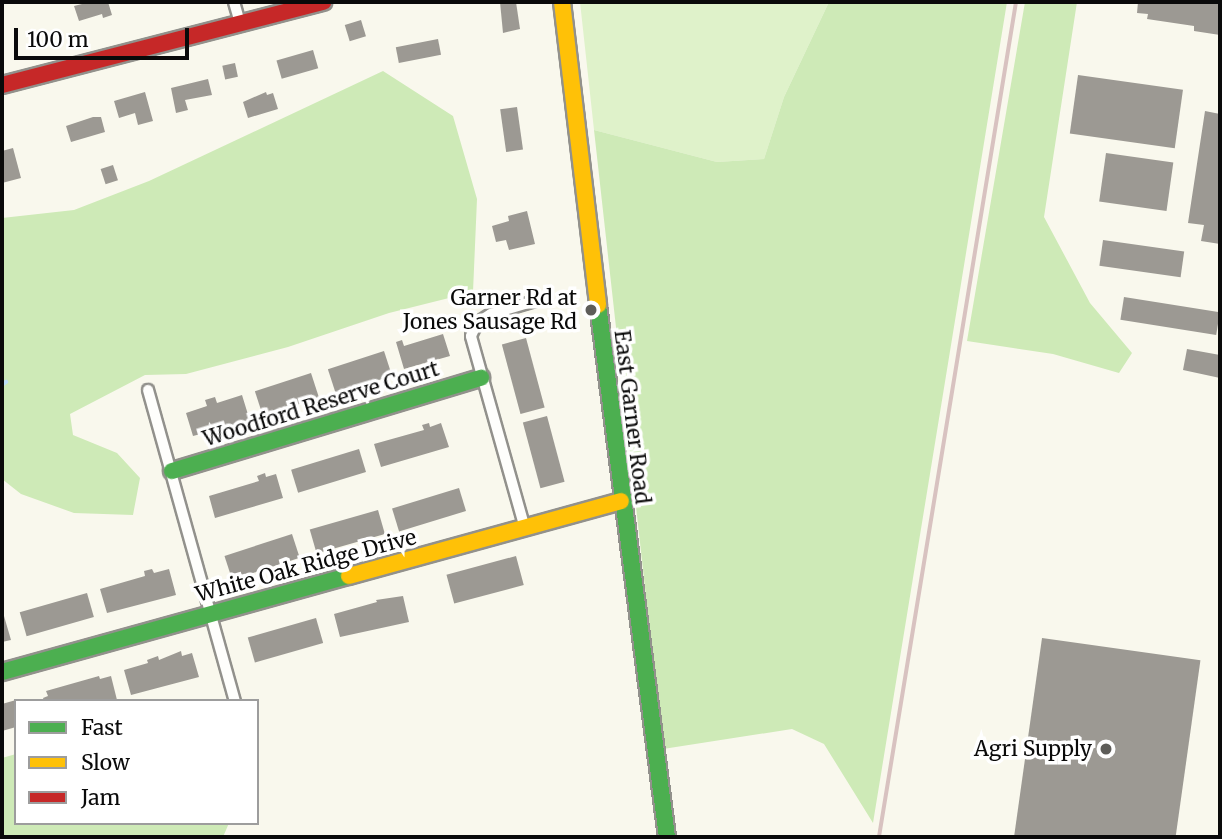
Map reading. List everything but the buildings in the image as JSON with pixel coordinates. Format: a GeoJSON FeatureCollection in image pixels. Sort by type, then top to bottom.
{"type":"FeatureCollection","features":[{"type":"Feature","properties":{"kind":"main road"},"geometry":{"type":"LineString","coordinates":[[2,85],[323,2]]}},
{"type":"Feature","properties":{"kind":"main road","name":"East Garner Road"},"geometry":{"type":"LineString","coordinates":[[562,2],[621,501],[667,837]]}},
{"type":"Feature","properties":{"kind":"main road","name":"Woodford Reserve Court"},"geometry":{"type":"LineString","coordinates":[[172,471],[481,378]]}},
{"type":"Feature","properties":{"kind":"main road","name":"White Oak Ridge Drive"},"geometry":{"type":"LineString","coordinates":[[2,672],[621,501]]}},
{"type":"Feature","properties":{"kind":"street"},"geometry":{"type":"LineString","coordinates":[[234,2],[240,23]]}},
{"type":"Feature","properties":{"kind":"street"},"geometry":{"type":"LineString","coordinates":[[524,526],[472,345],[473,328],[491,314],[545,298]]}},
{"type":"Feature","properties":{"kind":"street"},"geometry":{"type":"LineString","coordinates":[[148,390],[234,699]]}},
{"type":"Feature","properties":{"kind":"green space"},"geometry":{"type":"Polygon","coordinates":[[[580,2],[829,2],[784,97],[764,159],[717,162],[594,130],[580,2]]]}},
{"type":"Feature","properties":{"kind":"green space"},"geometry":{"type":"Polygon","coordinates":[[[829,2],[1007,2],[873,823],[824,744],[792,729],[663,749],[594,130],[717,162],[764,159],[784,97],[829,2]]]}},
{"type":"Feature","properties":{"kind":"green space"},"geometry":{"type":"Polygon","coordinates":[[[1025,2],[1077,2],[1044,217],[1090,303],[1132,353],[1119,373],[1053,354],[967,341],[1025,2]]]}},
{"type":"Feature","properties":{"kind":"green space"},"geometry":{"type":"Polygon","coordinates":[[[383,71],[453,116],[477,199],[473,292],[389,313],[288,347],[186,374],[145,375],[70,414],[73,435],[117,453],[140,478],[133,515],[74,513],[21,494],[2,479],[2,218],[74,210],[149,181],[383,71]]]}},
{"type":"Feature","properties":{"kind":"green space"},"geometry":{"type":"Polygon","coordinates":[[[14,755],[14,825],[228,825],[223,837],[2,837],[2,758],[14,755]]]}},
{"type":"Feature","properties":{"kind":"waterway"},"geometry":{"type":"LineString","coordinates":[[2,385],[6,382]]}},
{"type":"Feature","properties":{"kind":"railway"},"geometry":{"type":"LineString","coordinates":[[879,837],[1016,2]]}},
{"type":"Feature","properties":{"kind":"traffic: fast"},"geometry":{"type":"LineString","coordinates":[[598,305],[667,837]]}},
{"type":"Feature","properties":{"kind":"traffic: fast"},"geometry":{"type":"LineString","coordinates":[[172,471],[481,378]]}},
{"type":"Feature","properties":{"kind":"traffic: fast"},"geometry":{"type":"LineString","coordinates":[[2,672],[349,576]]}},
{"type":"Feature","properties":{"kind":"traffic: slow"},"geometry":{"type":"LineString","coordinates":[[562,2],[598,305]]}},
{"type":"Feature","properties":{"kind":"traffic: slow"},"geometry":{"type":"LineString","coordinates":[[349,576],[621,501]]}},
{"type":"Feature","properties":{"kind":"traffic: jam"},"geometry":{"type":"LineString","coordinates":[[2,85],[323,2]]}},
{"type":"Feature","properties":{"kind":"place","name":"Garner Rd at Jones Sausage Rd"},"geometry":{"type":"Point","coordinates":[591,310]}},
{"type":"Feature","properties":{"kind":"place","name":"Agri Supply"},"geometry":{"type":"Point","coordinates":[1106,749]}}]}
